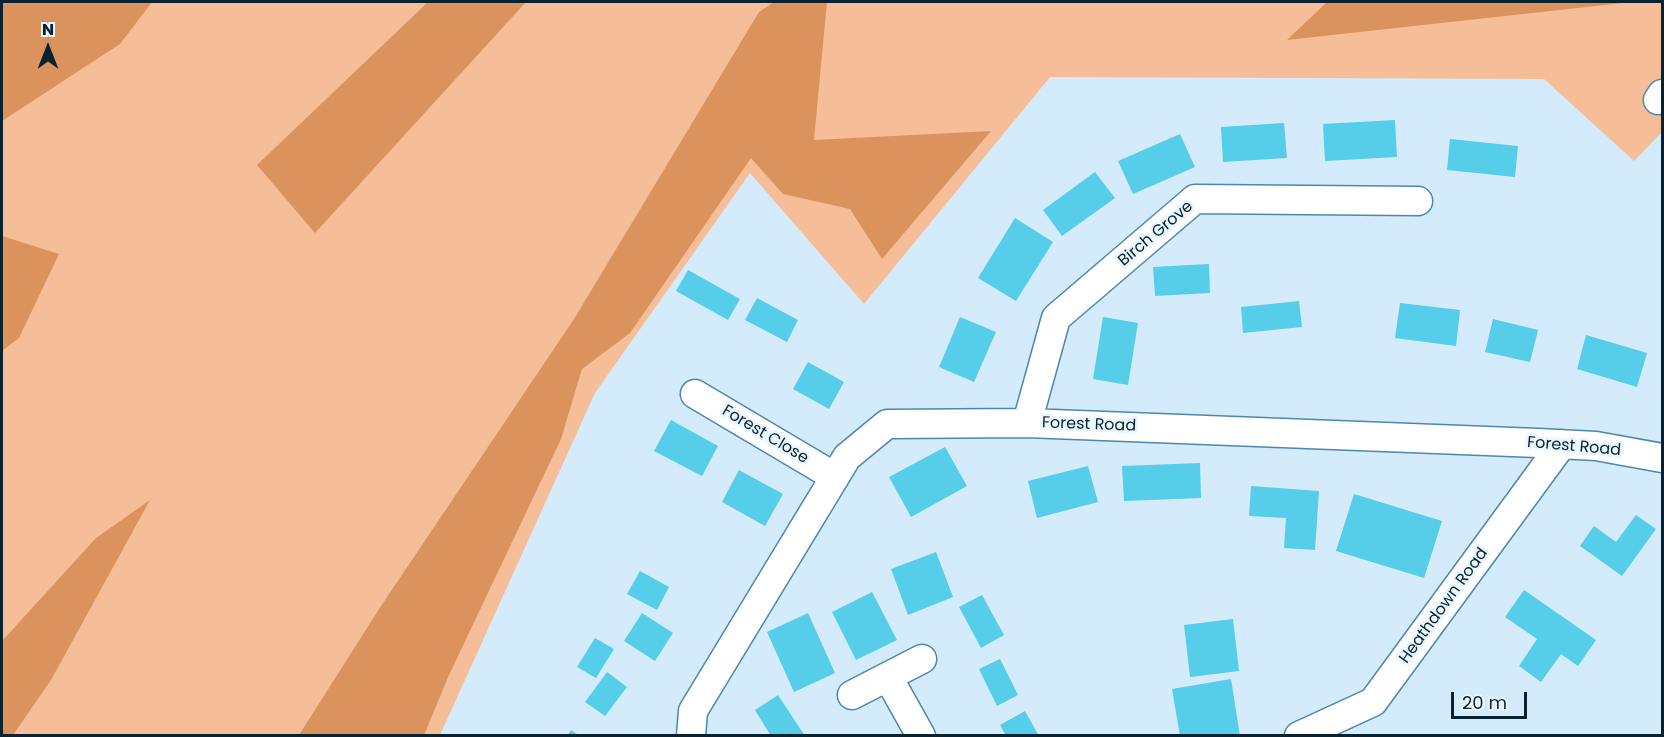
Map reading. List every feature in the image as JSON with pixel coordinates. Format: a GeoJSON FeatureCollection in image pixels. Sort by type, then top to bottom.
{"type":"FeatureCollection","features":[{"type":"Feature","properties":{"kind":"street","name":"Birch Grove"},"geometry":{"type":"LineString","coordinates":[[1027,423],[1056,318],[1195,199],[1418,201]]}},
{"type":"Feature","properties":{"kind":"street","name":"Forest Close"},"geometry":{"type":"LineString","coordinates":[[695,394],[835,477]]}},
{"type":"Feature","properties":{"kind":"street","name":"Forest Road"},"geometry":{"type":"LineString","coordinates":[[691,735],[693,711],[847,457],[887,424],[1027,423],[1562,444],[1596,446],[1662,458]]}},
{"type":"Feature","properties":{"kind":"street","name":"Heathdown Road"},"geometry":{"type":"LineString","coordinates":[[1299,735],[1373,702],[1562,444]]}},
{"type":"Feature","properties":{"kind":"street"},"geometry":{"type":"LineString","coordinates":[[852,695],[922,659]]}},
{"type":"Feature","properties":{"kind":"street"},"geometry":{"type":"LineString","coordinates":[[888,677],[921,735]]}},
{"type":"Feature","properties":{"kind":"shaded area"},"geometry":{"type":"Polygon","coordinates":[[[2,2],[1662,2],[1662,132],[1634,161],[1544,79],[1050,77],[864,304],[750,173],[595,393],[440,735],[2,735],[2,2]]]}},
{"type":"Feature","properties":{"kind":"shaded area"},"geometry":{"type":"Polygon","coordinates":[[[2,2],[152,2],[120,44],[2,121],[2,2]]]}},
{"type":"Feature","properties":{"kind":"shaded area"},"geometry":{"type":"Polygon","coordinates":[[[428,2],[526,2],[315,233],[257,165],[428,2]]]}},
{"type":"Feature","properties":{"kind":"shaded area"},"geometry":{"type":"Polygon","coordinates":[[[774,2],[827,2],[814,140],[991,131],[882,259],[850,209],[783,194],[751,158],[630,333],[582,369],[561,439],[449,675],[424,735],[299,735],[381,606],[574,319],[759,12],[774,2]]]}},
{"type":"Feature","properties":{"kind":"shaded area"},"geometry":{"type":"Polygon","coordinates":[[[1327,2],[1632,2],[1287,40],[1327,2]]]}},
{"type":"Feature","properties":{"kind":"shaded area"},"geometry":{"type":"Polygon","coordinates":[[[2,236],[59,254],[19,338],[2,351],[2,236]]]}},
{"type":"Feature","properties":{"kind":"shaded area"},"geometry":{"type":"Polygon","coordinates":[[[150,500],[51,680],[13,735],[2,735],[2,641],[96,538],[150,500]]]}},
{"type":"Feature","properties":{"kind":"building"},"geometry":{"type":"Polygon","coordinates":[[[1395,120],[1397,157],[1325,161],[1323,124],[1395,120]]]}},
{"type":"Feature","properties":{"kind":"building"},"geometry":{"type":"Polygon","coordinates":[[[1284,123],[1287,158],[1223,162],[1221,127],[1284,123]]]}},
{"type":"Feature","properties":{"kind":"building"},"geometry":{"type":"Polygon","coordinates":[[[1180,134],[1195,167],[1133,194],[1118,161],[1180,134]]]}},
{"type":"Feature","properties":{"kind":"building"},"geometry":{"type":"Polygon","coordinates":[[[1450,139],[1518,146],[1515,177],[1447,170],[1450,139]]]}},
{"type":"Feature","properties":{"kind":"building"},"geometry":{"type":"Polygon","coordinates":[[[1095,172],[1115,198],[1062,236],[1043,210],[1095,172]]]}},
{"type":"Feature","properties":{"kind":"building"},"geometry":{"type":"Polygon","coordinates":[[[1015,218],[1053,242],[1016,301],[978,278],[1015,218]]]}},
{"type":"Feature","properties":{"kind":"building"},"geometry":{"type":"Polygon","coordinates":[[[1209,264],[1210,293],[1155,296],[1153,267],[1209,264]]]}},
{"type":"Feature","properties":{"kind":"building"},"geometry":{"type":"Polygon","coordinates":[[[688,270],[740,299],[728,320],[676,291],[688,270]]]}},
{"type":"Feature","properties":{"kind":"building"},"geometry":{"type":"Polygon","coordinates":[[[757,298],[798,320],[787,342],[745,320],[757,298]]]}},
{"type":"Feature","properties":{"kind":"building"},"geometry":{"type":"Polygon","coordinates":[[[1299,301],[1302,327],[1243,333],[1241,307],[1299,301]]]}},
{"type":"Feature","properties":{"kind":"building"},"geometry":{"type":"Polygon","coordinates":[[[1400,303],[1460,310],[1456,346],[1395,338],[1400,303]]]}},
{"type":"Feature","properties":{"kind":"building"},"geometry":{"type":"Polygon","coordinates":[[[960,317],[996,332],[974,382],[939,367],[960,317]]]}},
{"type":"Feature","properties":{"kind":"building"},"geometry":{"type":"Polygon","coordinates":[[[1103,317],[1138,323],[1128,385],[1093,379],[1103,317]]]}},
{"type":"Feature","properties":{"kind":"building"},"geometry":{"type":"Polygon","coordinates":[[[1493,319],[1538,330],[1530,362],[1485,352],[1493,319]]]}},
{"type":"Feature","properties":{"kind":"building"},"geometry":{"type":"Polygon","coordinates":[[[1586,335],[1647,353],[1637,387],[1577,369],[1586,335]]]}},
{"type":"Feature","properties":{"kind":"building"},"geometry":{"type":"Polygon","coordinates":[[[808,362],[844,382],[829,409],[793,389],[808,362]]]}},
{"type":"Feature","properties":{"kind":"building"},"geometry":{"type":"Polygon","coordinates":[[[671,420],[718,446],[702,476],[654,451],[671,420]]]}},
{"type":"Feature","properties":{"kind":"building"},"geometry":{"type":"Polygon","coordinates":[[[945,447],[967,486],[911,517],[889,477],[945,447]]]}},
{"type":"Feature","properties":{"kind":"building"},"geometry":{"type":"Polygon","coordinates":[[[1200,463],[1201,498],[1124,501],[1122,466],[1200,463]]]}},
{"type":"Feature","properties":{"kind":"building"},"geometry":{"type":"Polygon","coordinates":[[[1088,466],[1098,502],[1037,518],[1028,481],[1088,466]]]}},
{"type":"Feature","properties":{"kind":"building"},"geometry":{"type":"Polygon","coordinates":[[[739,470],[783,494],[765,526],[722,502],[739,470]]]}},
{"type":"Feature","properties":{"kind":"building"},"geometry":{"type":"Polygon","coordinates":[[[1251,486],[1319,491],[1315,550],[1284,548],[1286,518],[1249,516],[1251,486]]]}},
{"type":"Feature","properties":{"kind":"building"},"geometry":{"type":"Polygon","coordinates":[[[1354,494],[1442,521],[1424,578],[1336,551],[1354,494]]]}},
{"type":"Feature","properties":{"kind":"building"},"geometry":{"type":"Polygon","coordinates":[[[1636,515],[1656,529],[1622,576],[1580,546],[1594,526],[1616,542],[1636,515]]]}},
{"type":"Feature","properties":{"kind":"building"},"geometry":{"type":"Polygon","coordinates":[[[936,552],[953,597],[908,615],[891,569],[936,552]]]}},
{"type":"Feature","properties":{"kind":"building"},"geometry":{"type":"Polygon","coordinates":[[[640,571],[669,587],[657,610],[627,594],[640,571]]]}},
{"type":"Feature","properties":{"kind":"building"},"geometry":{"type":"Polygon","coordinates":[[[1524,590],[1596,640],[1578,666],[1561,654],[1541,682],[1519,666],[1537,639],[1505,617],[1524,590]]]}},
{"type":"Feature","properties":{"kind":"building"},"geometry":{"type":"Polygon","coordinates":[[[872,592],[897,640],[856,660],[832,612],[872,592]]]}},
{"type":"Feature","properties":{"kind":"building"},"geometry":{"type":"Polygon","coordinates":[[[982,595],[1004,635],[981,648],[959,607],[982,595]]]}},
{"type":"Feature","properties":{"kind":"building"},"geometry":{"type":"Polygon","coordinates":[[[642,613],[673,633],[655,661],[624,641],[642,613]]]}},
{"type":"Feature","properties":{"kind":"building"},"geometry":{"type":"Polygon","coordinates":[[[808,613],[835,673],[794,692],[767,632],[808,613]]]}},
{"type":"Feature","properties":{"kind":"building"},"geometry":{"type":"Polygon","coordinates":[[[1233,619],[1239,671],[1190,677],[1184,625],[1233,619]]]}},
{"type":"Feature","properties":{"kind":"building"},"geometry":{"type":"Polygon","coordinates":[[[595,638],[614,649],[596,678],[577,667],[595,638]]]}},
{"type":"Feature","properties":{"kind":"building"},"geometry":{"type":"Polygon","coordinates":[[[1000,659],[1018,695],[997,706],[979,669],[1000,659]]]}},
{"type":"Feature","properties":{"kind":"building"},"geometry":{"type":"Polygon","coordinates":[[[607,672],[627,687],[605,716],[585,702],[607,672]]]}},
{"type":"Feature","properties":{"kind":"building"},"geometry":{"type":"Polygon","coordinates":[[[1231,679],[1240,736],[1180,736],[1172,689],[1231,679]]]}},
{"type":"Feature","properties":{"kind":"building"},"geometry":{"type":"Polygon","coordinates":[[[778,695],[805,736],[771,736],[755,710],[778,695]]]}},
{"type":"Feature","properties":{"kind":"building"},"geometry":{"type":"Polygon","coordinates":[[[1025,711],[1039,736],[1006,736],[1000,725],[1025,711]]]}},
{"type":"Feature","properties":{"kind":"building"},"geometry":{"type":"Polygon","coordinates":[[[571,730],[580,736],[567,736],[571,730]]]}}]}
